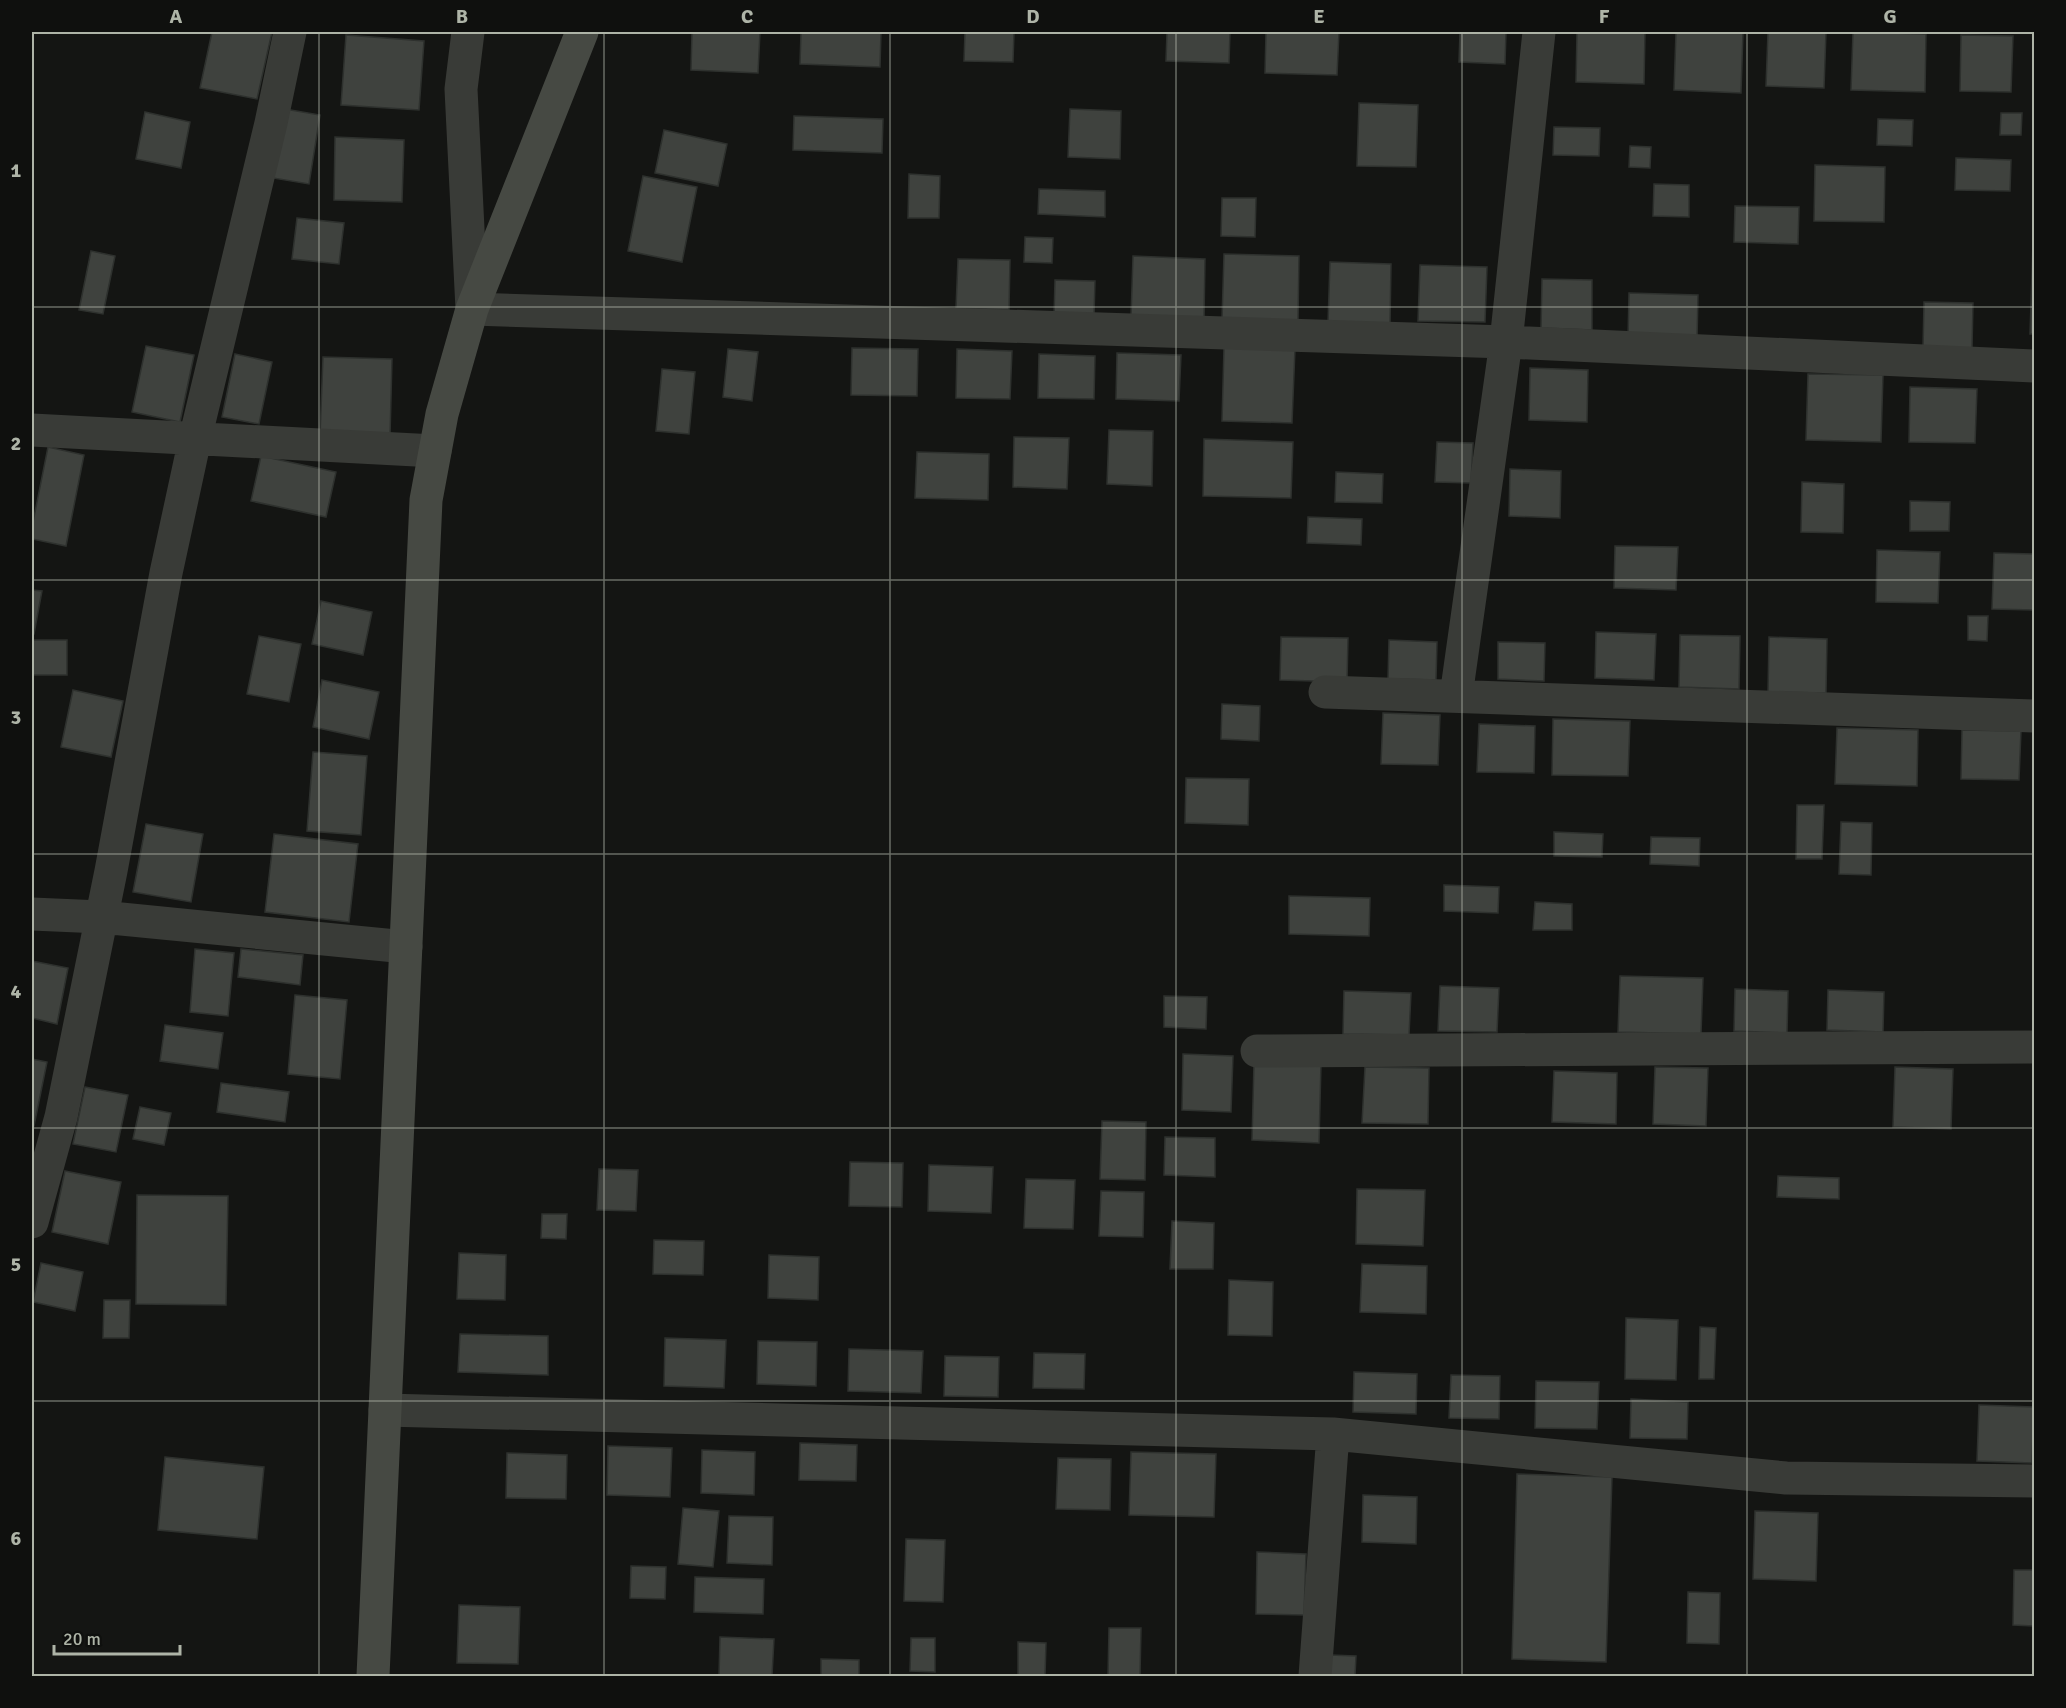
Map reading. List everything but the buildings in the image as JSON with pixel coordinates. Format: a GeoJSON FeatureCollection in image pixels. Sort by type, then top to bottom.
{"type":"FeatureCollection","features":[{"type":"Feature","properties":{"kind":"main road"},"geometry":{"type":"LineString","coordinates":[[374,1677],[426,500],[442,414],[472,309],[582,32]]}},
{"type":"Feature","properties":{"kind":"street"},"geometry":{"type":"LineString","coordinates":[[32,1222],[61,1117],[166,573],[195,439],[290,32]]}},
{"type":"Feature","properties":{"kind":"street"},"geometry":{"type":"LineString","coordinates":[[468,32],[461,89],[472,309],[1506,342],[2034,366]]}},
{"type":"Feature","properties":{"kind":"street"},"geometry":{"type":"LineString","coordinates":[[1456,696],[1506,342],[1539,32]]}},
{"type":"Feature","properties":{"kind":"street"},"geometry":{"type":"LineString","coordinates":[[32,430],[435,451]]}},
{"type":"Feature","properties":{"kind":"street"},"geometry":{"type":"LineString","coordinates":[[1325,692],[2034,716]]}},
{"type":"Feature","properties":{"kind":"street"},"geometry":{"type":"LineString","coordinates":[[32,914],[101,917],[406,947]]}},
{"type":"Feature","properties":{"kind":"street"},"geometry":{"type":"LineString","coordinates":[[1257,1051],[2034,1047]]}},
{"type":"Feature","properties":{"kind":"street"},"geometry":{"type":"LineString","coordinates":[[385,1410],[1333,1434],[1786,1478],[2034,1480]]}},
{"type":"Feature","properties":{"kind":"street"},"geometry":{"type":"LineString","coordinates":[[1316,1677],[1333,1434]]}}]}
